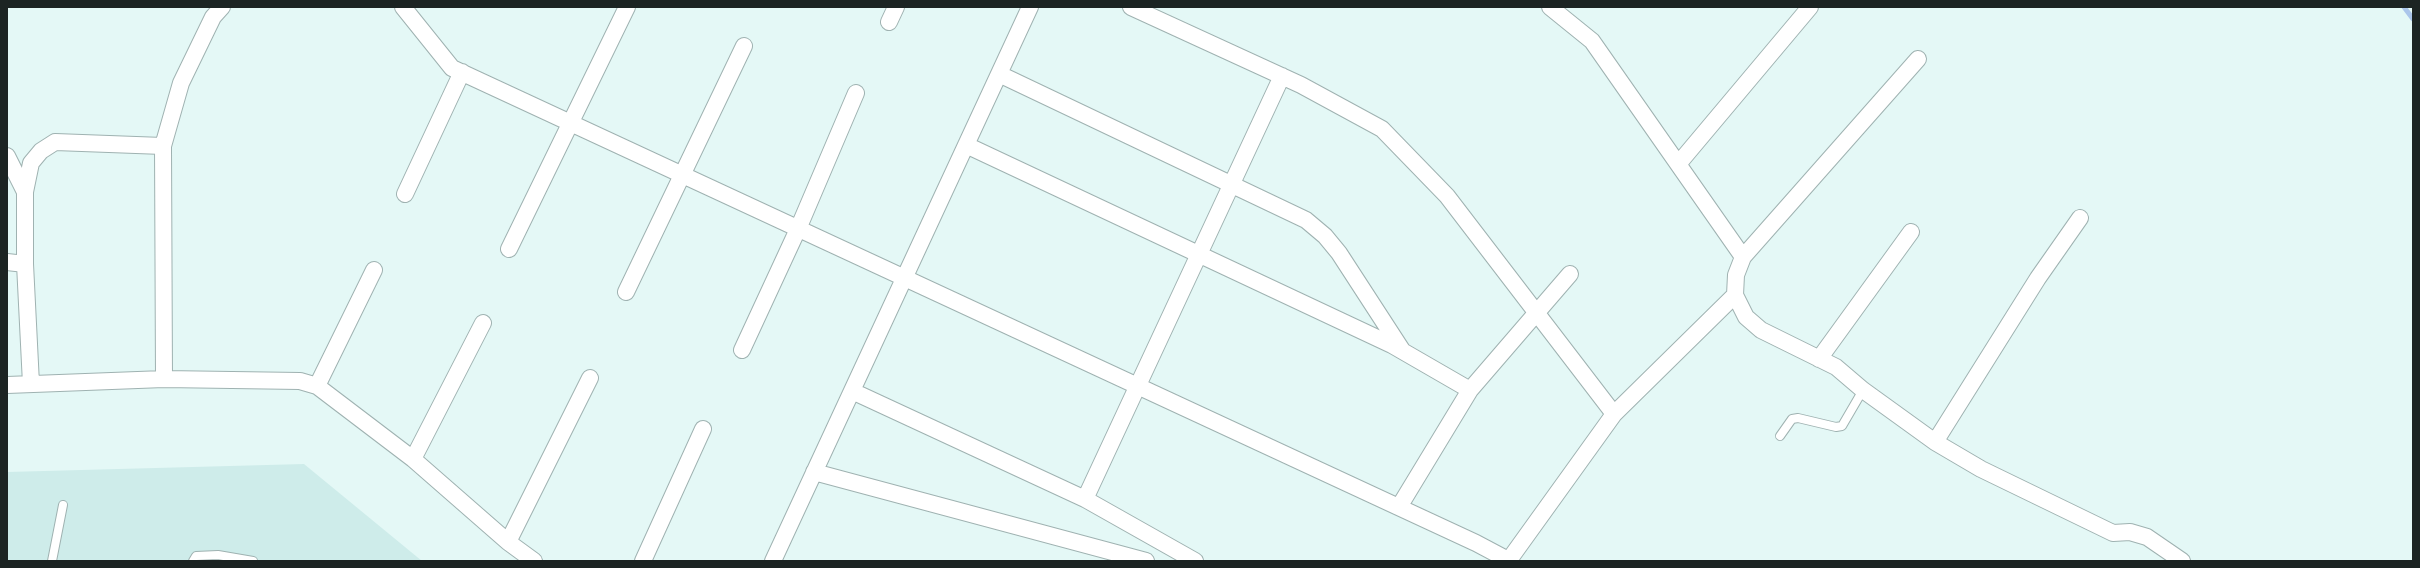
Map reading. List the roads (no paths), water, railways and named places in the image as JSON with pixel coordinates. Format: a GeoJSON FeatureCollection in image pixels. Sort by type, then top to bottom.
{"type":"FeatureCollection","features":[{"type":"Feature","properties":{"kind":"street"},"geometry":{"type":"LineString","coordinates":[[164,379],[163,146],[180,83],[213,18],[222,7]]}},
{"type":"Feature","properties":{"kind":"street"},"geometry":{"type":"LineString","coordinates":[[509,249],[572,124],[627,7]]}},
{"type":"Feature","properties":{"kind":"street"},"geometry":{"type":"LineString","coordinates":[[889,22],[896,7]]}},
{"type":"Feature","properties":{"kind":"street"},"geometry":{"type":"LineString","coordinates":[[773,561],[1030,7]]}},
{"type":"Feature","properties":{"kind":"street"},"geometry":{"type":"LineString","coordinates":[[1131,7],[1282,76],[1382,129],[1447,196],[1614,414]]}},
{"type":"Feature","properties":{"kind":"street"},"geometry":{"type":"LineString","coordinates":[[1550,7],[1592,41],[1679,163],[1743,257]]}},
{"type":"Feature","properties":{"kind":"street"},"geometry":{"type":"LineString","coordinates":[[1679,163],[1810,7]]}},
{"type":"Feature","properties":{"kind":"street"},"geometry":{"type":"LineString","coordinates":[[409,9],[452,68],[1399,507],[1509,561],[1614,414],[1735,295]]}},
{"type":"Feature","properties":{"kind":"street"},"geometry":{"type":"LineString","coordinates":[[626,292],[681,174],[744,46]]}},
{"type":"Feature","properties":{"kind":"street"},"geometry":{"type":"LineString","coordinates":[[1918,59],[1743,257],[1736,275],[1735,295],[1746,317],[1761,330],[1836,368],[1863,390],[1935,442],[1981,469],[2113,533],[2130,532],[2147,537],[2182,561]]}},
{"type":"Feature","properties":{"kind":"street"},"geometry":{"type":"LineString","coordinates":[[405,194],[462,72]]}},
{"type":"Feature","properties":{"kind":"street"},"geometry":{"type":"LineString","coordinates":[[999,74],[1306,220],[1325,236],[1339,253],[1404,351]]}},
{"type":"Feature","properties":{"kind":"street"},"geometry":{"type":"LineString","coordinates":[[1085,499],[1282,76]]}},
{"type":"Feature","properties":{"kind":"street"},"geometry":{"type":"LineString","coordinates":[[742,350],[798,229],[856,93]]}},
{"type":"Feature","properties":{"kind":"street"},"geometry":{"type":"LineString","coordinates":[[31,384],[25,264],[24,192],[31,163],[41,151],[55,142],[163,146]]}},
{"type":"Feature","properties":{"kind":"street"},"geometry":{"type":"LineString","coordinates":[[966,145],[1404,351],[1470,390]]}},
{"type":"Feature","properties":{"kind":"street"},"geometry":{"type":"LineString","coordinates":[[7,156],[24,192]]}},
{"type":"Feature","properties":{"kind":"street"},"geometry":{"type":"LineString","coordinates":[[1935,442],[2038,278],[2080,218]]}},
{"type":"Feature","properties":{"kind":"street"},"geometry":{"type":"LineString","coordinates":[[1818,359],[1911,232]]}},
{"type":"Feature","properties":{"kind":"street"},"geometry":{"type":"LineString","coordinates":[[7,262],[25,264]]}},
{"type":"Feature","properties":{"kind":"street"},"geometry":{"type":"LineString","coordinates":[[317,386],[374,270]]}},
{"type":"Feature","properties":{"kind":"street"},"geometry":{"type":"LineString","coordinates":[[1399,507],[1470,390],[1570,274]]}},
{"type":"Feature","properties":{"kind":"street"},"geometry":{"type":"LineString","coordinates":[[413,459],[483,323]]}},
{"type":"Feature","properties":{"kind":"street"},"geometry":{"type":"LineString","coordinates":[[508,542],[590,378]]}},
{"type":"Feature","properties":{"kind":"street"},"geometry":{"type":"LineString","coordinates":[[7,385],[164,379],[300,382],[317,386],[413,459],[508,542],[534,561]]}},
{"type":"Feature","properties":{"kind":"street"},"geometry":{"type":"LineString","coordinates":[[852,391],[1085,499],[1195,561]]}},
{"type":"Feature","properties":{"kind":"street"},"geometry":{"type":"LineString","coordinates":[[644,561],[703,429]]}},
{"type":"Feature","properties":{"kind":"street"},"geometry":{"type":"LineString","coordinates":[[814,472],[1146,561]]}},
{"type":"Feature","properties":{"kind":"lane"},"geometry":{"type":"LineString","coordinates":[[1780,436],[1792,419],[1798,418],[1836,428],[1842,426],[1863,390]]}},
{"type":"Feature","properties":{"kind":"lane"},"geometry":{"type":"LineString","coordinates":[[52,561],[63,505]]}},
{"type":"Feature","properties":{"kind":"lane"},"geometry":{"type":"LineString","coordinates":[[193,561],[196,556],[218,555],[253,561]]}},
{"type":"Feature","properties":{"kind":"waterway"},"geometry":{"type":"LineString","coordinates":[[2404,7],[2413,19]]}}]}
